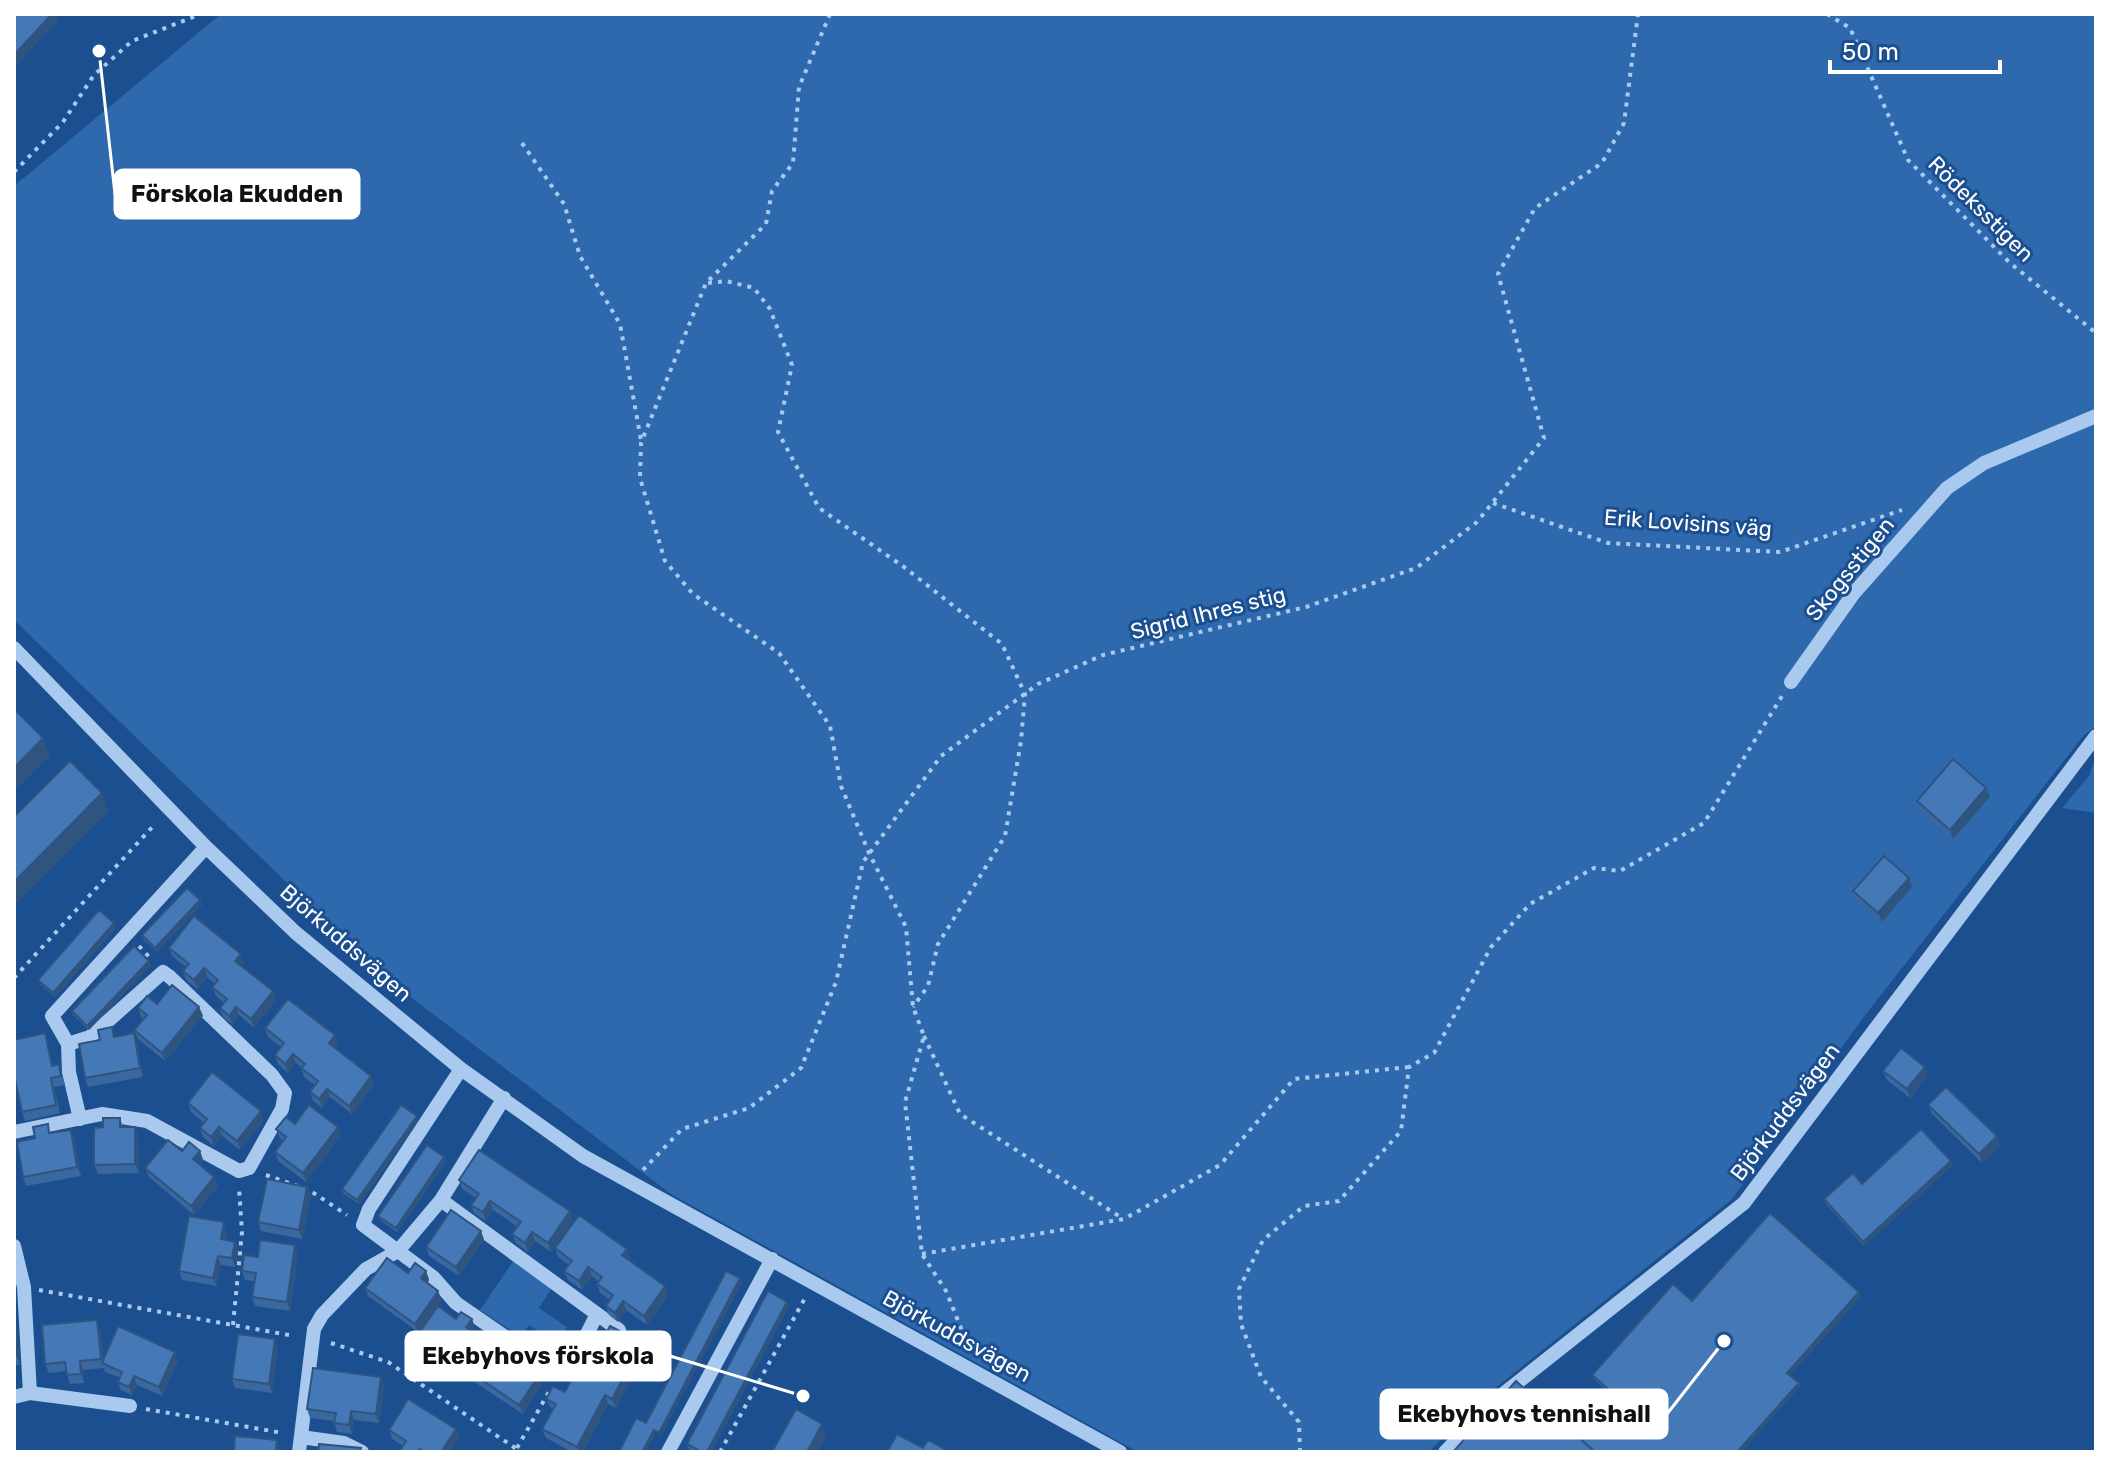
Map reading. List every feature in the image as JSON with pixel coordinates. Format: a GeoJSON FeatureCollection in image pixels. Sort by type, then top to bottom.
{"type":"FeatureCollection","features":[{"type":"Feature","properties":{"kind":"street","name":"Skogsstigen"},"geometry":{"type":"LineString","coordinates":[[1791,682],[1854,593],[1947,488],[1984,463],[2096,416]]}},
{"type":"Feature","properties":{"kind":"street","name":"Björkuddsvägen"},"geometry":{"type":"LineString","coordinates":[[14,648],[206,847],[296,933],[461,1069],[583,1156],[1120,1452]]}},
{"type":"Feature","properties":{"kind":"street","name":"Björkuddsvägen"},"geometry":{"type":"LineString","coordinates":[[1445,1452],[1493,1402],[1744,1203],[2096,736]]}},
{"type":"Feature","properties":{"kind":"street"},"geometry":{"type":"LineString","coordinates":[[80,1119],[69,1072],[68,1044],[52,1016],[206,847]]}},
{"type":"Feature","properties":{"kind":"street"},"geometry":{"type":"LineString","coordinates":[[14,1132],[102,1114],[147,1121],[244,1170],[282,1109],[285,1093],[272,1075],[163,972],[90,1037],[68,1044]]}},
{"type":"Feature","properties":{"kind":"street"},"geometry":{"type":"LineString","coordinates":[[461,1069],[369,1209],[363,1225],[433,1277],[456,1303],[559,1374],[579,1350],[597,1314]]}},
{"type":"Feature","properties":{"kind":"street"},"geometry":{"type":"LineString","coordinates":[[362,1452],[344,1443],[300,1444],[310,1339],[322,1315],[366,1269],[398,1251],[441,1200],[504,1098]]}},
{"type":"Feature","properties":{"kind":"street"},"geometry":{"type":"LineString","coordinates":[[441,1200],[619,1330]]}},
{"type":"Feature","properties":{"kind":"street"},"geometry":{"type":"LineString","coordinates":[[14,1246],[24,1287],[30,1393]]}},
{"type":"Feature","properties":{"kind":"street"},"geometry":{"type":"LineString","coordinates":[[668,1452],[772,1259]]}},
{"type":"Feature","properties":{"kind":"street"},"geometry":{"type":"LineString","coordinates":[[14,1397],[30,1393],[130,1406]]}},
{"type":"Feature","properties":{"kind":"path"},"geometry":{"type":"LineString","coordinates":[[641,443],[706,283],[766,224],[772,191],[793,163],[799,87],[830,14]]}},
{"type":"Feature","properties":{"kind":"path","name":"Sigrid Ihres stig"},"geometry":{"type":"LineString","coordinates":[[631,1182],[682,1129],[749,1108],[801,1068],[836,982],[863,862],[941,756],[1038,684],[1103,655],[1306,607],[1416,568],[1477,522],[1544,438],[1498,274],[1535,208],[1602,163],[1624,123],[1638,14]]}},
{"type":"Feature","properties":{"kind":"path","name":"Rödeksstigen"},"geometry":{"type":"LineString","coordinates":[[1827,14],[1850,28],[1853,42],[1908,160],[2010,263],[2096,333]]}},
{"type":"Feature","properties":{"kind":"path"},"geometry":{"type":"LineString","coordinates":[[14,172],[63,122],[94,75],[132,41],[202,15]]}},
{"type":"Feature","properties":{"kind":"path"},"geometry":{"type":"LineString","coordinates":[[522,143],[564,204],[580,256],[620,324],[641,443],[640,478],[665,561],[693,594],[779,653],[830,726],[841,786],[869,853],[906,927],[913,1007],[960,1114],[1124,1219]]}},
{"type":"Feature","properties":{"kind":"path"},"geometry":{"type":"LineString","coordinates":[[706,283],[726,281],[754,288],[770,309],[792,365],[778,432],[819,508],[904,567],[1002,644],[1025,694],[1021,741],[1005,836],[938,944],[928,986],[913,1007]]}},
{"type":"Feature","properties":{"kind":"path","name":"Erik Lovisins väg"},"geometry":{"type":"LineString","coordinates":[[1493,503],[1608,543],[1780,552],[1908,508]]}},
{"type":"Feature","properties":{"kind":"path"},"geometry":{"type":"LineString","coordinates":[[922,1254],[1124,1219],[1220,1165],[1294,1079],[1409,1067],[1434,1053],[1491,947],[1530,904],[1594,868],[1620,871],[1704,823],[1791,682]]}},
{"type":"Feature","properties":{"kind":"path"},"geometry":{"type":"LineString","coordinates":[[14,978],[155,824]]}},
{"type":"Feature","properties":{"kind":"path"},"geometry":{"type":"LineString","coordinates":[[125,933],[163,972]]}},
{"type":"Feature","properties":{"kind":"path"},"geometry":{"type":"LineString","coordinates":[[924,1036],[905,1102],[922,1254],[946,1291],[979,1372]]}},
{"type":"Feature","properties":{"kind":"path"},"geometry":{"type":"LineString","coordinates":[[1300,1452],[1299,1422],[1261,1377],[1241,1324],[1239,1289],[1263,1240],[1304,1206],[1339,1201],[1401,1131],[1409,1067]]}},
{"type":"Feature","properties":{"kind":"path"},"geometry":{"type":"LineString","coordinates":[[233,1325],[244,1170],[309,1190],[363,1225]]}},
{"type":"Feature","properties":{"kind":"path"},"geometry":{"type":"LineString","coordinates":[[24,1287],[343,1345],[388,1362],[519,1451],[559,1374]]}},
{"type":"Feature","properties":{"kind":"path"},"geometry":{"type":"LineString","coordinates":[[720,1452],[805,1298]]}},
{"type":"Feature","properties":{"kind":"path"},"geometry":{"type":"LineString","coordinates":[[130,1406],[195,1415],[300,1444]]}},
{"type":"Feature","properties":{"kind":"shaded area"},"geometry":{"type":"Polygon","coordinates":[[[221,14],[2096,14],[2096,726],[2084,735],[1863,1018],[1732,1199],[1469,1409],[1429,1452],[1138,1452],[671,1194],[388,980],[14,620],[14,186],[221,14]]]}},
{"type":"Feature","properties":{"kind":"shaded area"},"geometry":{"type":"Polygon","coordinates":[[[2096,755],[2096,813],[2062,808],[2089,776],[2096,755]]]}},
{"type":"Feature","properties":{"kind":"shaded area"},"geometry":{"type":"Polygon","coordinates":[[[514,1260],[553,1286],[539,1308],[567,1327],[557,1343],[529,1325],[521,1337],[480,1310],[514,1260]]]}},
{"type":"Feature","properties":{"kind":"building"},"geometry":{"type":"Polygon","coordinates":[[[14,14],[52,14],[14,55],[14,14]]]}},
{"type":"Feature","properties":{"kind":"building"},"geometry":{"type":"Polygon","coordinates":[[[14,709],[43,738],[14,768],[14,709]]]}},
{"type":"Feature","properties":{"kind":"building"},"geometry":{"type":"Polygon","coordinates":[[[1953,759],[1986,788],[1950,830],[1917,801],[1953,759]]]}},
{"type":"Feature","properties":{"kind":"building"},"geometry":{"type":"Polygon","coordinates":[[[70,761],[102,793],[14,882],[14,817],[70,761]]]}},
{"type":"Feature","properties":{"kind":"building"},"geometry":{"type":"Polygon","coordinates":[[[1884,856],[1909,878],[1878,913],[1853,891],[1884,856]]]}},
{"type":"Feature","properties":{"kind":"building"},"geometry":{"type":"Polygon","coordinates":[[[187,888],[200,900],[155,948],[142,935],[187,888]]]}},
{"type":"Feature","properties":{"kind":"building"},"geometry":{"type":"Polygon","coordinates":[[[99,910],[114,923],[53,993],[38,980],[99,910]]]}},
{"type":"Feature","properties":{"kind":"building"},"geometry":{"type":"Polygon","coordinates":[[[194,916],[241,954],[235,961],[273,991],[251,1019],[236,1007],[229,1016],[220,1008],[227,999],[212,987],[218,980],[204,968],[194,980],[183,971],[189,964],[169,948],[194,916]]]}},
{"type":"Feature","properties":{"kind":"building"},"geometry":{"type":"Polygon","coordinates":[[[134,946],[149,961],[87,1026],[72,1011],[134,946]]]}},
{"type":"Feature","properties":{"kind":"building"},"geometry":{"type":"Polygon","coordinates":[[[172,985],[199,1007],[162,1053],[134,1030],[147,1015],[138,1008],[147,996],[157,1004],[172,985]]]}},
{"type":"Feature","properties":{"kind":"building"},"geometry":{"type":"Polygon","coordinates":[[[288,999],[335,1035],[329,1043],[371,1076],[349,1106],[327,1089],[319,1099],[310,1092],[318,1081],[301,1068],[305,1064],[293,1054],[285,1064],[275,1055],[284,1043],[265,1028],[288,999]]]}},
{"type":"Feature","properties":{"kind":"building"},"geometry":{"type":"Polygon","coordinates":[[[112,1027],[114,1037],[134,1033],[140,1068],[85,1078],[79,1044],[100,1040],[98,1030],[112,1027]]]}},
{"type":"Feature","properties":{"kind":"building"},"geometry":{"type":"Polygon","coordinates":[[[45,1033],[52,1066],[59,1064],[61,1076],[51,1078],[56,1105],[22,1112],[14,1075],[14,1040],[45,1033]]]}},
{"type":"Feature","properties":{"kind":"building"},"geometry":{"type":"Polygon","coordinates":[[[1901,1048],[1925,1067],[1907,1089],[1883,1071],[1901,1048]]]}},
{"type":"Feature","properties":{"kind":"building"},"geometry":{"type":"Polygon","coordinates":[[[212,1072],[261,1111],[237,1141],[219,1127],[211,1137],[200,1128],[207,1119],[188,1103],[212,1072]]]}},
{"type":"Feature","properties":{"kind":"building"},"geometry":{"type":"Polygon","coordinates":[[[1946,1087],[1997,1136],[1979,1154],[1928,1105],[1946,1087]]]}},
{"type":"Feature","properties":{"kind":"building"},"geometry":{"type":"Polygon","coordinates":[[[309,1105],[338,1127],[303,1173],[275,1152],[286,1137],[276,1129],[286,1117],[295,1124],[309,1105]]]}},
{"type":"Feature","properties":{"kind":"building"},"geometry":{"type":"Polygon","coordinates":[[[401,1105],[417,1116],[357,1200],[342,1189],[401,1105]]]}},
{"type":"Feature","properties":{"kind":"building"},"geometry":{"type":"Polygon","coordinates":[[[103,1118],[120,1118],[120,1127],[135,1127],[135,1164],[94,1165],[94,1128],[103,1127],[103,1118]]]}},
{"type":"Feature","properties":{"kind":"building"},"geometry":{"type":"Polygon","coordinates":[[[48,1124],[49,1133],[71,1130],[77,1167],[23,1177],[17,1142],[35,1138],[33,1127],[48,1124]]]}},
{"type":"Feature","properties":{"kind":"building"},"geometry":{"type":"Polygon","coordinates":[[[1921,1129],[1951,1161],[1863,1242],[1824,1199],[1853,1173],[1862,1184],[1921,1129]]]}},
{"type":"Feature","properties":{"kind":"building"},"geometry":{"type":"Polygon","coordinates":[[[168,1140],[182,1151],[189,1142],[200,1151],[193,1159],[214,1177],[191,1206],[145,1168],[168,1140]]]}},
{"type":"Feature","properties":{"kind":"building"},"geometry":{"type":"Polygon","coordinates":[[[427,1145],[444,1157],[396,1228],[378,1216],[427,1145]]]}},
{"type":"Feature","properties":{"kind":"building"},"geometry":{"type":"Polygon","coordinates":[[[479,1150],[570,1211],[548,1243],[532,1232],[525,1243],[512,1234],[521,1222],[490,1201],[483,1212],[471,1205],[479,1194],[459,1180],[479,1150]]]}},
{"type":"Feature","properties":{"kind":"building"},"geometry":{"type":"Polygon","coordinates":[[[267,1179],[307,1187],[299,1230],[258,1222],[267,1179]]]}},
{"type":"Feature","properties":{"kind":"building"},"geometry":{"type":"Polygon","coordinates":[[[451,1210],[481,1231],[456,1267],[426,1247],[451,1210]]]}},
{"type":"Feature","properties":{"kind":"building"},"geometry":{"type":"Polygon","coordinates":[[[1770,1213],[1859,1292],[1787,1373],[1799,1383],[1737,1452],[1595,1452],[1571,1430],[1608,1389],[1592,1375],[1673,1284],[1692,1301],[1770,1213]]]}},
{"type":"Feature","properties":{"kind":"building"},"geometry":{"type":"Polygon","coordinates":[[[579,1215],[627,1249],[622,1255],[665,1286],[644,1316],[623,1301],[615,1313],[606,1306],[613,1295],[597,1284],[602,1277],[588,1267],[579,1281],[564,1271],[572,1261],[555,1248],[579,1215]]]}},
{"type":"Feature","properties":{"kind":"building"},"geometry":{"type":"Polygon","coordinates":[[[189,1216],[224,1222],[221,1239],[235,1242],[232,1258],[218,1256],[213,1278],[179,1271],[189,1216]]]}},
{"type":"Feature","properties":{"kind":"building"},"geometry":{"type":"Polygon","coordinates":[[[260,1240],[295,1245],[287,1302],[252,1297],[256,1273],[242,1271],[244,1255],[258,1257],[260,1240]]]}},
{"type":"Feature","properties":{"kind":"building"},"geometry":{"type":"Polygon","coordinates":[[[387,1258],[408,1273],[415,1263],[426,1271],[421,1278],[438,1291],[415,1324],[365,1288],[387,1258]]]}},
{"type":"Feature","properties":{"kind":"building"},"geometry":{"type":"Polygon","coordinates":[[[726,1271],[740,1278],[659,1433],[654,1430],[642,1452],[619,1452],[636,1418],[646,1423],[726,1271]]]}},
{"type":"Feature","properties":{"kind":"building"},"geometry":{"type":"Polygon","coordinates":[[[768,1291],[787,1302],[707,1452],[702,1452],[687,1444],[768,1291]]]}},
{"type":"Feature","properties":{"kind":"building"},"geometry":{"type":"Polygon","coordinates":[[[438,1306],[456,1319],[461,1312],[472,1319],[466,1327],[485,1340],[463,1373],[415,1339],[438,1306]]]}},
{"type":"Feature","properties":{"kind":"building"},"geometry":{"type":"Polygon","coordinates":[[[97,1320],[101,1359],[80,1361],[81,1374],[67,1375],[65,1362],[45,1364],[42,1325],[97,1320]]]}},
{"type":"Feature","properties":{"kind":"building"},"geometry":{"type":"Polygon","coordinates":[[[14,1322],[17,1356],[14,1356],[14,1322]]]}},
{"type":"Feature","properties":{"kind":"building"},"geometry":{"type":"Polygon","coordinates":[[[118,1326],[175,1352],[159,1387],[134,1376],[129,1387],[118,1382],[122,1372],[102,1363],[118,1326]]]}},
{"type":"Feature","properties":{"kind":"building"},"geometry":{"type":"Polygon","coordinates":[[[610,1326],[642,1343],[612,1399],[605,1395],[577,1447],[542,1429],[556,1404],[546,1399],[553,1386],[565,1392],[575,1373],[584,1377],[592,1363],[579,1356],[586,1344],[597,1350],[610,1326]]]}},
{"type":"Feature","properties":{"kind":"building"},"geometry":{"type":"Polygon","coordinates":[[[238,1334],[275,1339],[269,1384],[232,1379],[238,1334]]]}},
{"type":"Feature","properties":{"kind":"building"},"geometry":{"type":"Polygon","coordinates":[[[492,1346],[510,1358],[517,1348],[529,1356],[523,1364],[539,1375],[519,1405],[473,1374],[492,1346]]]}},
{"type":"Feature","properties":{"kind":"building"},"geometry":{"type":"Polygon","coordinates":[[[313,1368],[381,1377],[376,1414],[351,1411],[349,1425],[334,1423],[336,1413],[307,1409],[313,1368]]]}},
{"type":"Feature","properties":{"kind":"building"},"geometry":{"type":"Polygon","coordinates":[[[1516,1381],[1595,1452],[1453,1452],[1516,1381]]]}},
{"type":"Feature","properties":{"kind":"building"},"geometry":{"type":"Polygon","coordinates":[[[408,1399],[456,1429],[441,1452],[424,1452],[420,1449],[418,1452],[399,1452],[406,1441],[389,1430],[408,1399]]]}},
{"type":"Feature","properties":{"kind":"building"},"geometry":{"type":"Polygon","coordinates":[[[796,1409],[822,1424],[807,1452],[772,1452],[796,1409]]]}},
{"type":"Feature","properties":{"kind":"building"},"geometry":{"type":"Polygon","coordinates":[[[897,1434],[923,1448],[928,1440],[946,1450],[887,1452],[897,1434]]]}},
{"type":"Feature","properties":{"kind":"building"},"geometry":{"type":"Polygon","coordinates":[[[235,1436],[277,1440],[276,1452],[234,1452],[235,1436]]]}},
{"type":"Feature","properties":{"kind":"building"},"geometry":{"type":"Polygon","coordinates":[[[319,1444],[361,1448],[360,1452],[318,1452],[319,1444]]]}},
{"type":"Feature","properties":{"kind":"place","name":"Förskola Ekudden"},"geometry":{"type":"Point","coordinates":[99,51]}},
{"type":"Feature","properties":{"kind":"place","name":"Ekebyhovs tennishall"},"geometry":{"type":"Point","coordinates":[1724,1341]}},
{"type":"Feature","properties":{"kind":"place","name":"Ekebyhovs förskola"},"geometry":{"type":"Point","coordinates":[803,1396]}}]}
